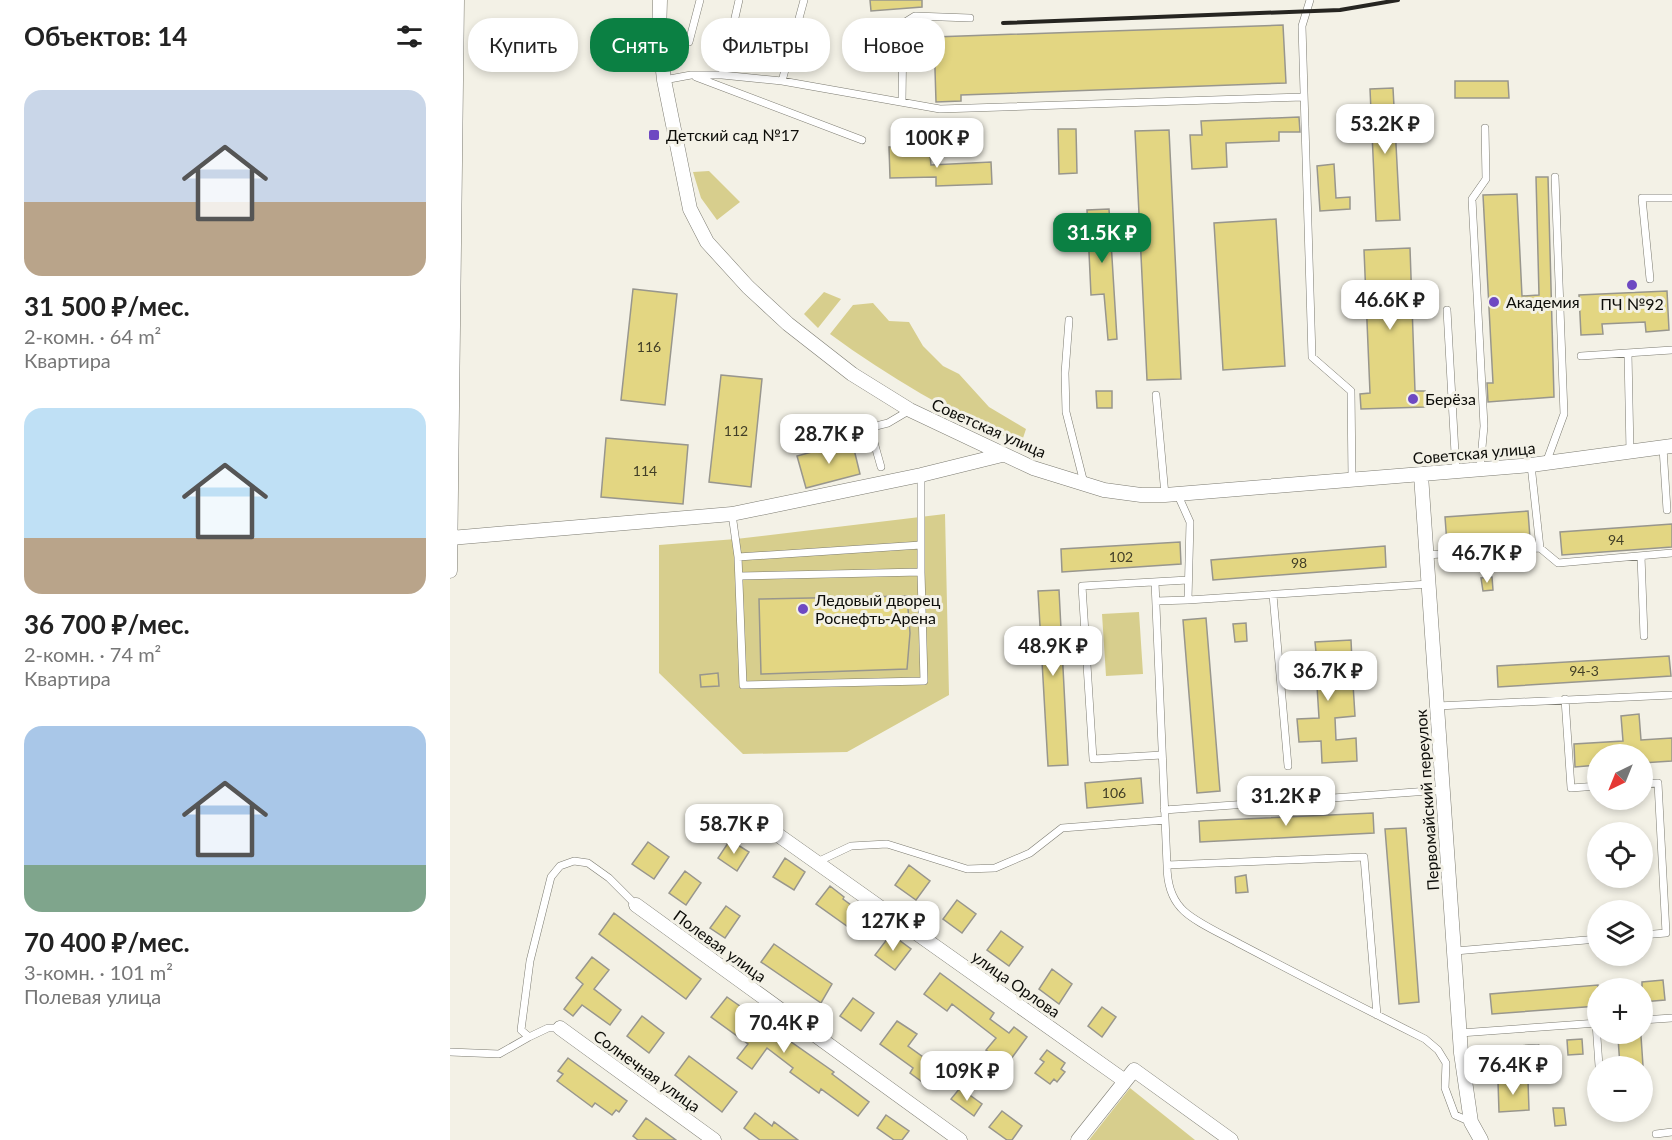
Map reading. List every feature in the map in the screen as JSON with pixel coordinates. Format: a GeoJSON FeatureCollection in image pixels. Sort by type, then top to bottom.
{"type":"FeatureCollection","features":[{"type":"Feature","properties":{"kind":"street"},"geometry":{"type":"LineString","coordinates":[[450,571],[457,0]]}},
{"type":"Feature","properties":{"kind":"street","name":"Советская улица"},"geometry":{"type":"LineString","coordinates":[[660,0],[659,35],[664,80],[690,208],[707,242],[748,287],[788,324],[852,374],[910,410],[1002,455],[1033,468],[1119,493],[1171,494],[1531,465],[1667,447]]}},
{"type":"Feature","properties":{"kind":"street"},"geometry":{"type":"LineString","coordinates":[[450,538],[732,514],[921,475],[1002,455]]}},
{"type":"Feature","properties":{"kind":"street","name":"Первомайский переулок"},"geometry":{"type":"LineString","coordinates":[[1421,475],[1461,1053],[1471,1122]]}},
{"type":"Feature","properties":{"kind":"street","name":"улица Орлова"},"geometry":{"type":"LineString","coordinates":[[771,830],[1130,1076],[1231,1140]]}},
{"type":"Feature","properties":{"kind":"street","name":"Полевая улица"},"geometry":{"type":"LineString","coordinates":[[636,905],[960,1140]]}},
{"type":"Feature","properties":{"kind":"street","name":"Солнечная улица"},"geometry":{"type":"LineString","coordinates":[[560,1028],[714,1140]]}},
{"type":"Feature","properties":{"kind":"street"},"geometry":{"type":"LineString","coordinates":[[1078,1140],[1130,1076]]}},
{"type":"Feature","properties":{"kind":"street"},"geometry":{"type":"LineString","coordinates":[[1471,1122],[1481,1140]]}},
{"type":"Feature","properties":{"kind":"lane"},"geometry":{"type":"LineString","coordinates":[[689,38],[700,0]]}},
{"type":"Feature","properties":{"kind":"lane"},"geometry":{"type":"LineString","coordinates":[[722,75],[739,0]]}},
{"type":"Feature","properties":{"kind":"lane"},"geometry":{"type":"LineString","coordinates":[[782,81],[804,0]]}},
{"type":"Feature","properties":{"kind":"lane"},"geometry":{"type":"LineString","coordinates":[[1310,0],[1302,26],[1312,357],[1351,391],[1352,479]]}},
{"type":"Feature","properties":{"kind":"lane"},"geometry":{"type":"LineString","coordinates":[[902,102],[903,28],[907,21],[915,16],[970,18]]}},
{"type":"Feature","properties":{"kind":"lane"},"geometry":{"type":"LineString","coordinates":[[691,75],[862,140]]}},
{"type":"Feature","properties":{"kind":"lane"},"geometry":{"type":"LineString","coordinates":[[664,80],[691,75],[722,75],[782,81],[940,109],[1304,97]]}},
{"type":"Feature","properties":{"kind":"lane"},"geometry":{"type":"LineString","coordinates":[[1479,469],[1484,426],[1472,199],[1486,179],[1485,129]]}},
{"type":"Feature","properties":{"kind":"lane"},"geometry":{"type":"LineString","coordinates":[[1546,463],[1564,414],[1555,177]]}},
{"type":"Feature","properties":{"kind":"lane"},"geometry":{"type":"LineString","coordinates":[[1650,279],[1642,198],[1672,198]]}},
{"type":"Feature","properties":{"kind":"lane"},"geometry":{"type":"LineString","coordinates":[[1447,310],[1456,471]]}},
{"type":"Feature","properties":{"kind":"lane"},"geometry":{"type":"LineString","coordinates":[[1070,320],[1065,374],[1066,412],[1084,484]]}},
{"type":"Feature","properties":{"kind":"lane"},"geometry":{"type":"LineString","coordinates":[[1581,356],[1672,350]]}},
{"type":"Feature","properties":{"kind":"lane"},"geometry":{"type":"LineString","coordinates":[[1628,353],[1630,452]]}},
{"type":"Feature","properties":{"kind":"lane"},"geometry":{"type":"LineString","coordinates":[[1156,395],[1171,494],[1190,522],[1188,600]]}},
{"type":"Feature","properties":{"kind":"lane"},"geometry":{"type":"LineString","coordinates":[[813,442],[888,423],[910,410]]}},
{"type":"Feature","properties":{"kind":"lane"},"geometry":{"type":"LineString","coordinates":[[870,428],[881,467]]}},
{"type":"Feature","properties":{"kind":"lane"},"geometry":{"type":"LineString","coordinates":[[1667,447],[1667,510]]}},
{"type":"Feature","properties":{"kind":"lane"},"geometry":{"type":"LineString","coordinates":[[1531,465],[1540,548]]}},
{"type":"Feature","properties":{"kind":"lane"},"geometry":{"type":"LineString","coordinates":[[732,514],[740,576],[743,685],[924,681],[921,475]]}},
{"type":"Feature","properties":{"kind":"lane"},"geometry":{"type":"LineString","coordinates":[[738,556],[921,546]]}},
{"type":"Feature","properties":{"kind":"lane"},"geometry":{"type":"LineString","coordinates":[[1426,555],[1540,548],[1558,563],[1672,553]]}},
{"type":"Feature","properties":{"kind":"lane"},"geometry":{"type":"LineString","coordinates":[[1641,556],[1644,636]]}},
{"type":"Feature","properties":{"kind":"lane"},"geometry":{"type":"LineString","coordinates":[[740,576],[921,572]]}},
{"type":"Feature","properties":{"kind":"lane"},"geometry":{"type":"LineString","coordinates":[[1162,755],[1093,759],[1082,586],[1188,580]]}},
{"type":"Feature","properties":{"kind":"lane"},"geometry":{"type":"LineString","coordinates":[[1155,582],[1167,879],[1172,895],[1182,910],[1206,925],[1425,1039],[1438,1050],[1446,1063],[1445,1088],[1455,1115],[1471,1122]]}},
{"type":"Feature","properties":{"kind":"lane"},"geometry":{"type":"LineString","coordinates":[[1156,601],[1428,584]]}},
{"type":"Feature","properties":{"kind":"lane"},"geometry":{"type":"LineString","coordinates":[[1274,594],[1288,766]]}},
{"type":"Feature","properties":{"kind":"lane"},"geometry":{"type":"LineString","coordinates":[[1437,706],[1672,695]]}},
{"type":"Feature","properties":{"kind":"lane"},"geometry":{"type":"LineString","coordinates":[[1565,699],[1570,788],[1587,787]]}},
{"type":"Feature","properties":{"kind":"lane"},"geometry":{"type":"LineString","coordinates":[[1653,783],[1658,783],[1669,933],[1653,934]]}},
{"type":"Feature","properties":{"kind":"lane"},"geometry":{"type":"LineString","coordinates":[[1164,810],[1443,790]]}},
{"type":"Feature","properties":{"kind":"lane"},"geometry":{"type":"LineString","coordinates":[[815,862],[851,846],[887,844],[967,869],[994,868],[1030,853],[1062,828],[1165,820]]}},
{"type":"Feature","properties":{"kind":"lane"},"geometry":{"type":"LineString","coordinates":[[1167,865],[1364,857],[1377,1015]]}},
{"type":"Feature","properties":{"kind":"lane"},"geometry":{"type":"LineString","coordinates":[[529,1037],[521,1030],[530,962],[550,878],[560,866],[574,861],[588,863],[609,878],[636,905]]}},
{"type":"Feature","properties":{"kind":"lane"},"geometry":{"type":"LineString","coordinates":[[1455,951],[1587,940]]}},
{"type":"Feature","properties":{"kind":"lane"},"geometry":{"type":"LineString","coordinates":[[1653,1019],[1672,1018]]}},
{"type":"Feature","properties":{"kind":"lane"},"geometry":{"type":"LineString","coordinates":[[1460,1032],[1587,1024]]}},
{"type":"Feature","properties":{"kind":"lane"},"geometry":{"type":"LineString","coordinates":[[450,1052],[499,1054],[548,1028],[560,1028]]}},
{"type":"Feature","properties":{"kind":"lane"},"geometry":{"type":"LineString","coordinates":[[1461,1053],[1537,1048]]}},
{"type":"Feature","properties":{"kind":"lane"},"geometry":{"type":"LineString","coordinates":[[1656,1134],[1672,1132]]}},
{"type":"Feature","properties":{"kind":"shaded area"},"geometry":{"type":"Polygon","coordinates":[[[709,171],[740,202],[717,220],[701,198],[693,172],[709,171]]]}},
{"type":"Feature","properties":{"kind":"shaded area"},"geometry":{"type":"Polygon","coordinates":[[[824,292],[841,299],[818,328],[804,314],[824,292]]]}},
{"type":"Feature","properties":{"kind":"shaded area"},"geometry":{"type":"Polygon","coordinates":[[[873,303],[889,321],[909,322],[923,346],[943,366],[959,374],[989,407],[1026,429],[1021,444],[922,394],[875,366],[830,334],[853,305],[873,303]]]}},
{"type":"Feature","properties":{"kind":"shaded area","name":"Ледовый дворец Роснефть-Арена"},"geometry":{"type":"Polygon","coordinates":[[[945,514],[949,695],[847,752],[743,754],[659,673],[659,545],[736,539],[945,514]]]}},
{"type":"Feature","properties":{"kind":"shaded area"},"geometry":{"type":"Polygon","coordinates":[[[1139,612],[1143,674],[1106,676],[1102,614],[1139,612]]]}},
{"type":"Feature","properties":{"kind":"shaded area"},"geometry":{"type":"Polygon","coordinates":[[[1130,1088],[1195,1140],[1089,1140],[1130,1088]]]}},
{"type":"Feature","properties":{"kind":"building"},"geometry":{"type":"Polygon","coordinates":[[[870,0],[922,0],[922,7],[871,11],[870,0]]]}},
{"type":"Feature","properties":{"kind":"building"},"geometry":{"type":"Polygon","coordinates":[[[1283,25],[1286,83],[961,95],[961,101],[936,102],[935,72],[945,72],[945,37],[1283,25]]]}},
{"type":"Feature","properties":{"kind":"building"},"geometry":{"type":"Polygon","coordinates":[[[1455,81],[1508,81],[1509,98],[1455,98],[1455,81]]]}},
{"type":"Feature","properties":{"kind":"building"},"geometry":{"type":"Polygon","coordinates":[[[1393,88],[1400,220],[1376,221],[1370,89],[1393,88]]]}},
{"type":"Feature","properties":{"kind":"building"},"geometry":{"type":"Polygon","coordinates":[[[1299,117],[1300,132],[1279,132],[1279,141],[1226,143],[1227,167],[1192,169],[1190,135],[1202,135],[1201,121],[1299,117]]]}},
{"type":"Feature","properties":{"kind":"building"},"geometry":{"type":"Polygon","coordinates":[[[1058,129],[1076,129],[1077,173],[1059,174],[1058,129]]]}},
{"type":"Feature","properties":{"kind":"building"},"geometry":{"type":"Polygon","coordinates":[[[1169,130],[1181,379],[1147,380],[1135,131],[1169,130]]]}},
{"type":"Feature","properties":{"kind":"building"},"geometry":{"type":"Polygon","coordinates":[[[911,146],[912,156],[930,155],[931,165],[991,162],[992,184],[936,186],[936,177],[890,178],[889,147],[911,146]]]}},
{"type":"Feature","properties":{"kind":"building"},"geometry":{"type":"Polygon","coordinates":[[[1334,164],[1336,198],[1350,197],[1350,209],[1320,211],[1317,166],[1334,164]]]}},
{"type":"Feature","properties":{"kind":"building"},"geometry":{"type":"Polygon","coordinates":[[[1536,177],[1548,177],[1554,397],[1488,402],[1487,383],[1493,383],[1483,195],[1517,194],[1522,296],[1539,295],[1536,177]]]}},
{"type":"Feature","properties":{"kind":"building"},"geometry":{"type":"Polygon","coordinates":[[[1109,209],[1117,339],[1108,340],[1104,294],[1091,295],[1087,210],[1109,209]]]}},
{"type":"Feature","properties":{"kind":"building"},"geometry":{"type":"Polygon","coordinates":[[[1276,219],[1285,366],[1223,370],[1214,223],[1276,219]]]}},
{"type":"Feature","properties":{"kind":"building"},"geometry":{"type":"Polygon","coordinates":[[[1410,248],[1415,391],[1425,391],[1425,407],[1361,409],[1360,394],[1370,393],[1364,250],[1410,248]]]}},
{"type":"Feature","properties":{"kind":"building"},"geometry":{"type":"Polygon","coordinates":[[[633,289],[677,294],[665,405],[621,400],[633,289]]]}},
{"type":"Feature","properties":{"kind":"building"},"geometry":{"type":"Polygon","coordinates":[[[1667,291],[1669,330],[1646,332],[1645,322],[1602,324],[1603,334],[1581,335],[1579,295],[1667,291]]]}},
{"type":"Feature","properties":{"kind":"building"},"geometry":{"type":"Polygon","coordinates":[[[721,375],[762,379],[751,487],[709,482],[721,375]]]}},
{"type":"Feature","properties":{"kind":"building"},"geometry":{"type":"Polygon","coordinates":[[[1096,391],[1112,391],[1112,408],[1097,408],[1096,391]]]}},
{"type":"Feature","properties":{"kind":"building"},"geometry":{"type":"Polygon","coordinates":[[[606,438],[688,445],[683,504],[601,497],[606,438]]]}},
{"type":"Feature","properties":{"kind":"building"},"geometry":{"type":"Polygon","coordinates":[[[852,441],[860,474],[806,488],[797,456],[852,441]]]}},
{"type":"Feature","properties":{"kind":"building"},"geometry":{"type":"Polygon","coordinates":[[[1528,511],[1530,538],[1447,544],[1445,517],[1528,511]]]}},
{"type":"Feature","properties":{"kind":"building"},"geometry":{"type":"Polygon","coordinates":[[[1672,524],[1672,547],[1562,555],[1560,532],[1672,524]]]}},
{"type":"Feature","properties":{"kind":"building"},"geometry":{"type":"Polygon","coordinates":[[[1180,542],[1181,564],[1062,572],[1061,549],[1180,542]]]}},
{"type":"Feature","properties":{"kind":"building"},"geometry":{"type":"Polygon","coordinates":[[[1385,546],[1386,567],[1213,580],[1211,560],[1385,546]]]}},
{"type":"Feature","properties":{"kind":"building"},"geometry":{"type":"Polygon","coordinates":[[[1492,577],[1493,590],[1483,591],[1481,578],[1492,577]]]}},
{"type":"Feature","properties":{"kind":"building"},"geometry":{"type":"Polygon","coordinates":[[[1059,590],[1068,765],[1048,766],[1038,591],[1059,590]]]}},
{"type":"Feature","properties":{"kind":"building"},"geometry":{"type":"Polygon","coordinates":[[[907,596],[910,633],[907,669],[761,674],[759,599],[907,596]]]}},
{"type":"Feature","properties":{"kind":"building"},"geometry":{"type":"Polygon","coordinates":[[[1206,618],[1220,791],[1197,793],[1183,620],[1206,618]]]}},
{"type":"Feature","properties":{"kind":"building"},"geometry":{"type":"Polygon","coordinates":[[[1246,623],[1247,641],[1235,642],[1233,624],[1246,623]]]}},
{"type":"Feature","properties":{"kind":"building"},"geometry":{"type":"Polygon","coordinates":[[[1351,640],[1352,661],[1332,662],[1333,685],[1353,684],[1355,716],[1335,718],[1336,740],[1356,738],[1357,761],[1322,763],[1321,741],[1299,742],[1297,719],[1319,718],[1317,686],[1296,687],[1295,664],[1317,662],[1315,642],[1351,640]]]}},
{"type":"Feature","properties":{"kind":"building"},"geometry":{"type":"Polygon","coordinates":[[[1669,656],[1671,676],[1498,687],[1497,666],[1669,656]]]}},
{"type":"Feature","properties":{"kind":"building"},"geometry":{"type":"Polygon","coordinates":[[[718,673],[719,686],[701,687],[700,675],[718,673]]]}},
{"type":"Feature","properties":{"kind":"building"},"geometry":{"type":"Polygon","coordinates":[[[1639,714],[1641,740],[1672,738],[1672,761],[1653,762],[1653,744],[1587,744],[1587,766],[1575,767],[1574,744],[1623,741],[1621,716],[1639,714]]]}},
{"type":"Feature","properties":{"kind":"building"},"geometry":{"type":"Polygon","coordinates":[[[1141,778],[1143,803],[1087,808],[1085,783],[1141,778]]]}},
{"type":"Feature","properties":{"kind":"building"},"geometry":{"type":"Polygon","coordinates":[[[1373,813],[1374,833],[1200,842],[1199,821],[1373,813]]]}},
{"type":"Feature","properties":{"kind":"building"},"geometry":{"type":"Polygon","coordinates":[[[1406,828],[1419,1002],[1399,1004],[1385,829],[1406,828]]]}},
{"type":"Feature","properties":{"kind":"building"},"geometry":{"type":"Polygon","coordinates":[[[730,840],[749,852],[737,871],[718,858],[730,840]]]}},
{"type":"Feature","properties":{"kind":"building"},"geometry":{"type":"Polygon","coordinates":[[[648,842],[669,857],[654,879],[632,864],[648,842]]]}},
{"type":"Feature","properties":{"kind":"building"},"geometry":{"type":"Polygon","coordinates":[[[785,858],[805,872],[794,890],[773,877],[785,858]]]}},
{"type":"Feature","properties":{"kind":"building"},"geometry":{"type":"Polygon","coordinates":[[[909,865],[930,881],[916,900],[895,885],[909,865]]]}},
{"type":"Feature","properties":{"kind":"building"},"geometry":{"type":"Polygon","coordinates":[[[685,871],[701,883],[686,905],[669,893],[685,871]]]}},
{"type":"Feature","properties":{"kind":"building"},"geometry":{"type":"Polygon","coordinates":[[[1246,875],[1248,892],[1236,893],[1235,877],[1246,875]]]}},
{"type":"Feature","properties":{"kind":"building"},"geometry":{"type":"Polygon","coordinates":[[[830,886],[875,923],[865,939],[816,904],[830,886]]]}},
{"type":"Feature","properties":{"kind":"building"},"geometry":{"type":"Polygon","coordinates":[[[957,900],[976,914],[962,933],[943,919],[957,900]]]}},
{"type":"Feature","properties":{"kind":"building"},"geometry":{"type":"Polygon","coordinates":[[[726,906],[740,916],[725,938],[710,928],[726,906]]]}},
{"type":"Feature","properties":{"kind":"building"},"geometry":{"type":"Polygon","coordinates":[[[614,913],[701,979],[686,999],[599,934],[614,913]]]}},
{"type":"Feature","properties":{"kind":"building"},"geometry":{"type":"Polygon","coordinates":[[[1001,931],[1023,947],[1009,966],[987,950],[1001,931]]]}},
{"type":"Feature","properties":{"kind":"building"},"geometry":{"type":"Polygon","coordinates":[[[891,934],[911,949],[895,970],[875,955],[891,934]]]}},
{"type":"Feature","properties":{"kind":"building"},"geometry":{"type":"Polygon","coordinates":[[[774,944],[832,984],[821,1003],[761,962],[774,944]]]}},
{"type":"Feature","properties":{"kind":"building"},"geometry":{"type":"Polygon","coordinates":[[[592,957],[609,970],[594,989],[621,1010],[610,1025],[582,1005],[573,1016],[564,1009],[583,984],[576,978],[592,957]]]}},
{"type":"Feature","properties":{"kind":"building"},"geometry":{"type":"Polygon","coordinates":[[[1052,969],[1072,984],[1059,1004],[1039,989],[1052,969]]]}},
{"type":"Feature","properties":{"kind":"building"},"geometry":{"type":"Polygon","coordinates":[[[940,973],[994,1013],[990,1019],[1009,1033],[1014,1027],[1027,1037],[1011,1059],[1001,1052],[997,1058],[986,1050],[996,1038],[952,1004],[947,1011],[924,994],[940,973]]]}},
{"type":"Feature","properties":{"kind":"building"},"geometry":{"type":"Polygon","coordinates":[[[1663,980],[1665,1000],[1653,1001],[1653,981],[1663,980]]]}},
{"type":"Feature","properties":{"kind":"building"},"geometry":{"type":"Polygon","coordinates":[[[1587,986],[1587,1007],[1492,1014],[1490,994],[1587,986]]]}},
{"type":"Feature","properties":{"kind":"building"},"geometry":{"type":"Polygon","coordinates":[[[727,997],[834,1072],[832,1074],[869,1102],[858,1116],[821,1089],[819,1093],[790,1072],[793,1068],[767,1048],[752,1069],[737,1058],[748,1044],[711,1017],[727,997]]]}},
{"type":"Feature","properties":{"kind":"building"},"geometry":{"type":"Polygon","coordinates":[[[853,998],[874,1013],[861,1031],[840,1016],[853,998]]]}},
{"type":"Feature","properties":{"kind":"building"},"geometry":{"type":"Polygon","coordinates":[[[1102,1007],[1116,1017],[1102,1037],[1088,1026],[1102,1007]]]}},
{"type":"Feature","properties":{"kind":"building"},"geometry":{"type":"Polygon","coordinates":[[[642,1016],[664,1033],[649,1053],[627,1036],[642,1016]]]}},
{"type":"Feature","properties":{"kind":"building"},"geometry":{"type":"Polygon","coordinates":[[[897,1021],[917,1034],[908,1046],[941,1070],[929,1087],[910,1073],[913,1068],[880,1044],[897,1021]]]}},
{"type":"Feature","properties":{"kind":"building"},"geometry":{"type":"Polygon","coordinates":[[[1582,1039],[1583,1054],[1568,1055],[1567,1040],[1582,1039]]]}},
{"type":"Feature","properties":{"kind":"building"},"geometry":{"type":"Polygon","coordinates":[[[1618,1044],[1642,1044],[1642,1056],[1619,1056],[1618,1044]]]}},
{"type":"Feature","properties":{"kind":"building"},"geometry":{"type":"Polygon","coordinates":[[[1047,1050],[1065,1063],[1061,1069],[1065,1072],[1057,1082],[1054,1079],[1050,1084],[1035,1073],[1044,1062],[1040,1059],[1047,1050]]]}},
{"type":"Feature","properties":{"kind":"building"},"geometry":{"type":"Polygon","coordinates":[[[689,1056],[737,1092],[722,1112],[675,1075],[689,1056]]]}},
{"type":"Feature","properties":{"kind":"building"},"geometry":{"type":"Polygon","coordinates":[[[568,1058],[627,1101],[619,1112],[616,1110],[612,1115],[595,1103],[592,1107],[557,1081],[563,1074],[558,1071],[568,1058]]]}},
{"type":"Feature","properties":{"kind":"building"},"geometry":{"type":"Polygon","coordinates":[[[1528,1081],[1529,1110],[1499,1112],[1498,1082],[1528,1081]]]}},
{"type":"Feature","properties":{"kind":"building"},"geometry":{"type":"Polygon","coordinates":[[[960,1088],[982,1104],[974,1116],[951,1099],[960,1088]]]}},
{"type":"Feature","properties":{"kind":"building"},"geometry":{"type":"Polygon","coordinates":[[[1553,1108],[1564,1108],[1566,1125],[1555,1126],[1553,1108]]]}},
{"type":"Feature","properties":{"kind":"building"},"geometry":{"type":"Polygon","coordinates":[[[1002,1111],[1022,1126],[1012,1140],[1007,1140],[989,1127],[1002,1111]]]}},
{"type":"Feature","properties":{"kind":"building"},"geometry":{"type":"Polygon","coordinates":[[[755,1113],[772,1126],[774,1122],[798,1140],[760,1140],[744,1128],[755,1113]]]}},
{"type":"Feature","properties":{"kind":"building"},"geometry":{"type":"Polygon","coordinates":[[[886,1115],[909,1131],[902,1140],[894,1140],[877,1128],[886,1115]]]}},
{"type":"Feature","properties":{"kind":"building"},"geometry":{"type":"Polygon","coordinates":[[[646,1118],[676,1140],[638,1140],[633,1136],[646,1118]]]}},
{"type":"Feature","properties":{"kind":"railway"},"geometry":{"type":"LineString","coordinates":[[1003,23],[1340,10],[1398,0]]}},
{"type":"Feature","properties":{"kind":"place","name":"Детский сад №17"},"geometry":{"type":"Point","coordinates":[654,135]}},
{"type":"Feature","properties":{"kind":"place","name":"ПЧ №92"},"geometry":{"type":"Point","coordinates":[1632,285]}},
{"type":"Feature","properties":{"kind":"place","name":"Академия"},"geometry":{"type":"Point","coordinates":[1494,302]}},
{"type":"Feature","properties":{"kind":"place","name":"Берёза"},"geometry":{"type":"Point","coordinates":[1413,399]}},
{"type":"Feature","properties":{"kind":"place","name":"Ледовый дворец Роснефть-Арена"},"geometry":{"type":"Point","coordinates":[803,609]}}]}
